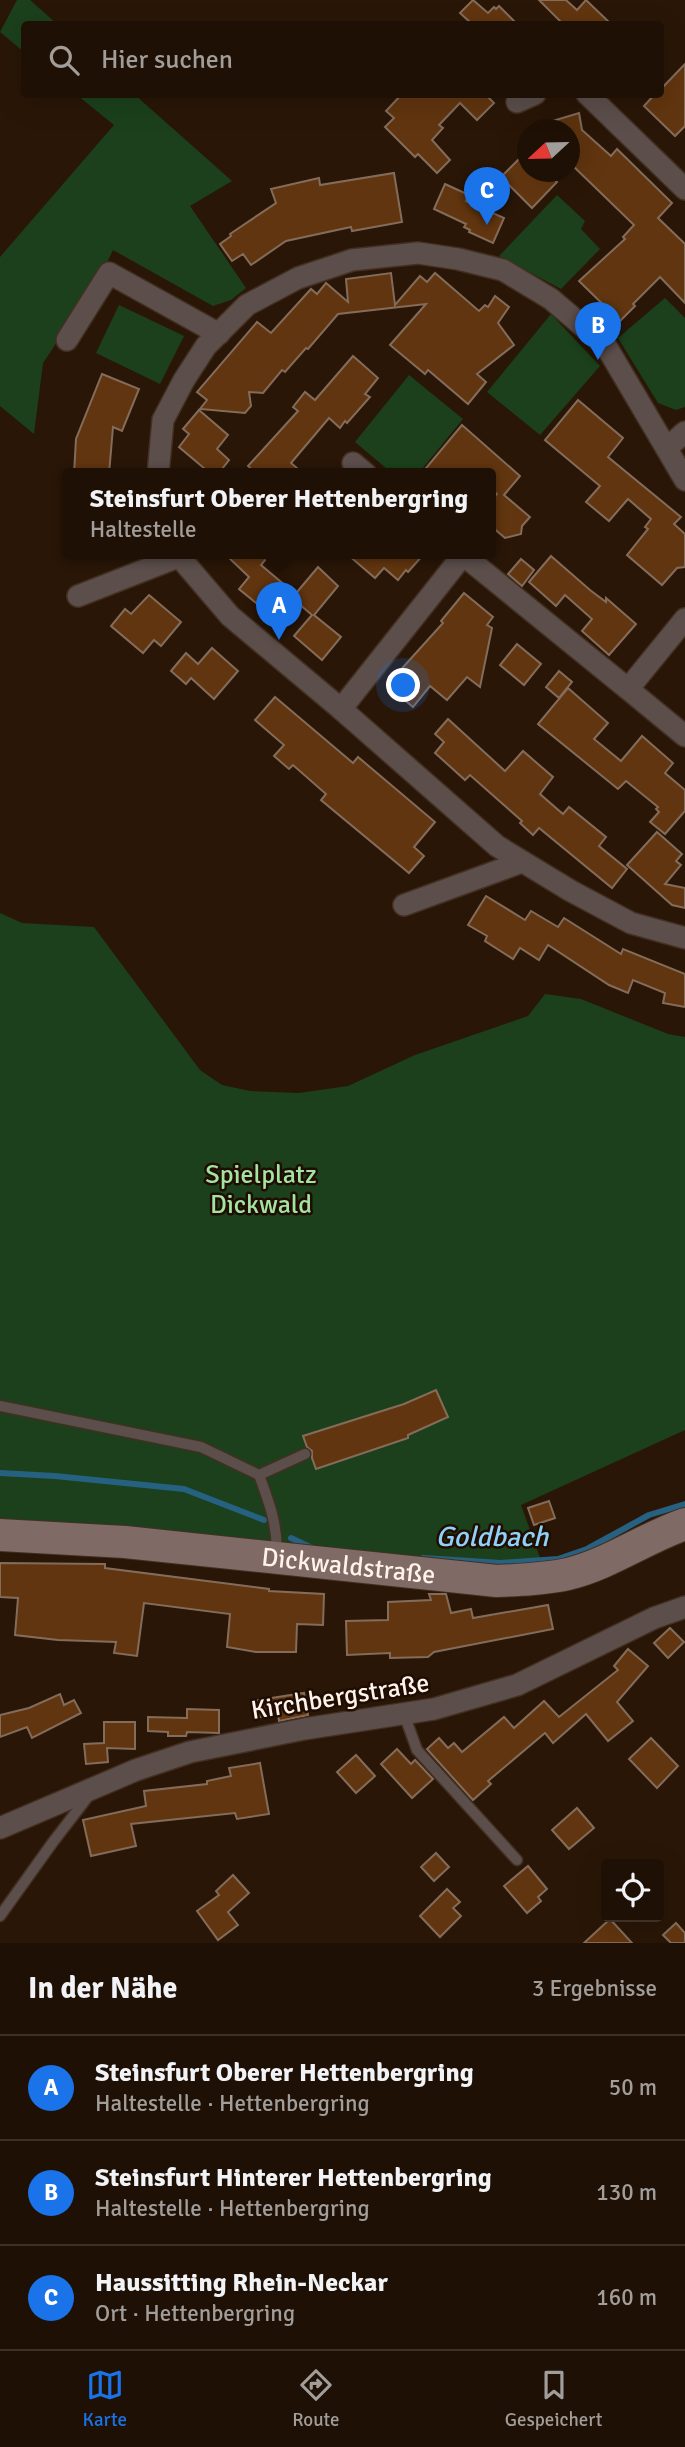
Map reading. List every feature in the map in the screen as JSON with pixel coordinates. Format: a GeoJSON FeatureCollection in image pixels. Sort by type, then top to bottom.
{"type":"FeatureCollection","features":[{"type":"Feature","properties":{"kind":"street"},"geometry":{"type":"LineString","coordinates":[[591,98],[685,189]]}},
{"type":"Feature","properties":{"kind":"street"},"geometry":{"type":"LineString","coordinates":[[159,468],[163,420],[184,380],[206,346],[247,306],[298,278],[352,260],[418,253],[469,261],[503,270],[551,299],[606,346],[685,480]]}},
{"type":"Feature","properties":{"kind":"street"},"geometry":{"type":"LineString","coordinates":[[67,340],[108,272],[219,334]]}},
{"type":"Feature","properties":{"kind":"street"},"geometry":{"type":"LineString","coordinates":[[667,448],[685,432]]}},
{"type":"Feature","properties":{"kind":"street"},"geometry":{"type":"LineString","coordinates":[[78,596],[167,559]]}},
{"type":"Feature","properties":{"kind":"street"},"geometry":{"type":"LineString","coordinates":[[180,559],[230,616],[497,846],[570,891],[631,923],[685,938]]}},
{"type":"Feature","properties":{"kind":"street"},"geometry":{"type":"LineString","coordinates":[[341,709],[459,559]]}},
{"type":"Feature","properties":{"kind":"street"},"geometry":{"type":"LineString","coordinates":[[469,559],[685,736]]}},
{"type":"Feature","properties":{"kind":"street"},"geometry":{"type":"LineString","coordinates":[[628,689],[685,619]]}},
{"type":"Feature","properties":{"kind":"street"},"geometry":{"type":"LineString","coordinates":[[404,905],[522,862]]}},
{"type":"Feature","properties":{"kind":"street","name":"Dickwaldstraße"},"geometry":{"type":"LineString","coordinates":[[0,1535],[125,1542],[497,1581],[534,1580],[569,1574],[606,1560],[656,1534],[685,1524]]}},
{"type":"Feature","properties":{"kind":"street","name":"Kirchbergstraße"},"geometry":{"type":"LineString","coordinates":[[0,1828],[136,1770],[190,1752],[292,1731],[455,1704],[517,1685],[654,1618],[685,1607]]}},
{"type":"Feature","properties":{"kind":"lane"},"geometry":{"type":"LineString","coordinates":[[0,1406],[201,1447],[259,1475],[278,1539],[276,1559]]}},
{"type":"Feature","properties":{"kind":"lane"},"geometry":{"type":"LineString","coordinates":[[259,1475],[305,1454]]}},
{"type":"Feature","properties":{"kind":"lane"},"geometry":{"type":"LineString","coordinates":[[404,1714],[417,1750],[517,1860]]}},
{"type":"Feature","properties":{"kind":"lane"},"geometry":{"type":"LineString","coordinates":[[0,1916],[94,1790]]}},
{"type":"Feature","properties":{"kind":"green space"},"geometry":{"type":"Polygon","coordinates":[[[17,0],[30,0],[54,21],[21,21],[21,50],[0,32],[17,0]]]}},
{"type":"Feature","properties":{"kind":"green space"},"geometry":{"type":"Polygon","coordinates":[[[81,98],[138,98],[232,181],[190,206],[246,288],[231,300],[213,306],[113,250],[99,279],[43,363],[34,434],[0,406],[0,257],[114,125],[81,98]]]}},
{"type":"Feature","properties":{"kind":"green space"},"geometry":{"type":"Polygon","coordinates":[[[557,195],[585,221],[581,229],[600,249],[561,289],[499,256],[557,195]]]}},
{"type":"Feature","properties":{"kind":"green space"},"geometry":{"type":"Polygon","coordinates":[[[665,298],[685,318],[685,407],[676,410],[658,403],[618,338],[665,298]]]}},
{"type":"Feature","properties":{"kind":"green space"},"geometry":{"type":"Polygon","coordinates":[[[119,305],[184,336],[160,384],[96,353],[119,305]]]}},
{"type":"Feature","properties":{"kind":"green space"},"geometry":{"type":"Polygon","coordinates":[[[551,314],[600,366],[540,435],[487,392],[551,314]]]}},
{"type":"Feature","properties":{"kind":"green space"},"geometry":{"type":"Polygon","coordinates":[[[409,375],[463,419],[423,468],[386,468],[355,442],[409,375]]]}},
{"type":"Feature","properties":{"kind":"green space","name":"Spielplatz Dickwald"},"geometry":{"type":"Polygon","coordinates":[[[0,913],[22,923],[94,927],[200,1070],[222,1085],[250,1091],[299,1093],[348,1086],[415,1055],[528,1016],[545,994],[581,999],[668,1034],[685,1037],[685,1430],[521,1505],[543,1566],[489,1569],[0,1524],[0,913]]]}},
{"type":"Feature","properties":{"kind":"building"},"geometry":{"type":"Polygon","coordinates":[[[473,0],[488,13],[499,6],[514,21],[469,21],[460,13],[473,0]]]}},
{"type":"Feature","properties":{"kind":"building"},"geometry":{"type":"Polygon","coordinates":[[[539,0],[566,0],[577,10],[586,0],[608,21],[560,21],[539,0]]]}},
{"type":"Feature","properties":{"kind":"building"},"geometry":{"type":"Polygon","coordinates":[[[685,64],[685,126],[675,136],[644,106],[651,98],[664,98],[664,86],[685,64]]]}},
{"type":"Feature","properties":{"kind":"building"},"geometry":{"type":"Polygon","coordinates":[[[398,98],[489,98],[494,103],[477,120],[460,103],[439,125],[443,128],[432,140],[450,160],[437,173],[418,154],[415,157],[385,127],[394,118],[386,111],[398,98]]]}},
{"type":"Feature","properties":{"kind":"building"},"geometry":{"type":"Polygon","coordinates":[[[579,113],[582,130],[611,156],[617,149],[672,203],[658,218],[685,244],[685,303],[660,277],[620,321],[579,281],[625,239],[623,237],[634,225],[580,173],[580,119],[559,119],[579,113]]]}},
{"type":"Feature","properties":{"kind":"building"},"geometry":{"type":"Polygon","coordinates":[[[517,161],[517,182],[557,182],[532,208],[501,177],[517,161]]]}},
{"type":"Feature","properties":{"kind":"building"},"geometry":{"type":"Polygon","coordinates":[[[394,173],[402,222],[352,231],[351,227],[286,241],[251,265],[243,254],[232,261],[220,244],[231,236],[230,234],[276,203],[271,189],[319,178],[320,185],[394,173]]]}},
{"type":"Feature","properties":{"kind":"building"},"geometry":{"type":"Polygon","coordinates":[[[445,184],[469,195],[466,201],[504,218],[493,243],[469,232],[470,230],[464,227],[466,224],[434,209],[445,184]]]}},
{"type":"Feature","properties":{"kind":"building"},"geometry":{"type":"Polygon","coordinates":[[[391,273],[395,305],[420,276],[427,282],[435,273],[479,311],[485,305],[488,307],[495,296],[509,307],[498,323],[514,345],[477,374],[486,382],[468,404],[428,370],[425,374],[390,345],[426,304],[338,314],[308,349],[306,348],[285,372],[282,370],[263,393],[249,392],[251,406],[245,413],[200,409],[207,400],[197,392],[257,322],[271,333],[311,289],[317,294],[326,283],[348,302],[346,279],[391,273]]]}},
{"type":"Feature","properties":{"kind":"building"},"geometry":{"type":"Polygon","coordinates":[[[353,356],[378,378],[365,394],[370,397],[347,423],[345,421],[340,428],[329,418],[291,463],[297,468],[248,466],[298,411],[293,407],[305,392],[315,400],[353,356]]]}},
{"type":"Feature","properties":{"kind":"building"},"geometry":{"type":"Polygon","coordinates":[[[102,374],[139,389],[122,431],[113,427],[110,468],[74,468],[76,439],[102,374]]]}},
{"type":"Feature","properties":{"kind":"building"},"geometry":{"type":"Polygon","coordinates":[[[578,400],[623,438],[608,457],[681,517],[674,524],[685,534],[685,567],[677,568],[662,585],[627,555],[648,529],[645,527],[651,519],[628,499],[609,521],[586,502],[600,486],[545,440],[578,400]]]}},
{"type":"Feature","properties":{"kind":"building"},"geometry":{"type":"Polygon","coordinates":[[[199,410],[228,435],[217,449],[229,460],[223,468],[204,468],[179,447],[189,434],[183,429],[199,410]]]}},
{"type":"Feature","properties":{"kind":"building"},"geometry":{"type":"Polygon","coordinates":[[[462,425],[520,476],[504,495],[530,517],[522,526],[521,534],[505,538],[496,530],[496,468],[426,468],[462,425]]]}},
{"type":"Feature","properties":{"kind":"building"},"geometry":{"type":"Polygon","coordinates":[[[551,556],[590,590],[606,602],[606,598],[636,624],[609,655],[582,631],[592,619],[565,595],[556,606],[529,582],[551,556]]]}},
{"type":"Feature","properties":{"kind":"building"},"geometry":{"type":"Polygon","coordinates":[[[230,559],[266,559],[261,565],[287,587],[267,612],[239,589],[249,577],[230,559]]]}},
{"type":"Feature","properties":{"kind":"building"},"geometry":{"type":"Polygon","coordinates":[[[353,559],[420,559],[398,580],[384,568],[375,578],[353,559]]]}},
{"type":"Feature","properties":{"kind":"building"},"geometry":{"type":"Polygon","coordinates":[[[521,559],[534,570],[522,586],[508,574],[521,559]]]}},
{"type":"Feature","properties":{"kind":"building"},"geometry":{"type":"Polygon","coordinates":[[[318,567],[338,586],[314,615],[341,637],[322,660],[294,636],[312,615],[292,598],[318,567]]]}},
{"type":"Feature","properties":{"kind":"building"},"geometry":{"type":"Polygon","coordinates":[[[464,593],[493,617],[487,625],[492,628],[480,687],[467,677],[447,700],[430,686],[413,707],[387,685],[443,623],[441,621],[464,593]]]}},
{"type":"Feature","properties":{"kind":"building"},"geometry":{"type":"Polygon","coordinates":[[[149,595],[181,622],[161,646],[154,640],[143,653],[111,626],[125,609],[131,614],[149,595]]]}},
{"type":"Feature","properties":{"kind":"building"},"geometry":{"type":"Polygon","coordinates":[[[517,644],[541,664],[524,685],[500,665],[517,644]]]}},
{"type":"Feature","properties":{"kind":"building"},"geometry":{"type":"Polygon","coordinates":[[[212,648],[238,671],[214,699],[191,678],[186,684],[171,671],[186,653],[198,664],[212,648]]]}},
{"type":"Feature","properties":{"kind":"building"},"geometry":{"type":"Polygon","coordinates":[[[559,671],[572,682],[559,698],[546,687],[559,671]]]}},
{"type":"Feature","properties":{"kind":"building"},"geometry":{"type":"Polygon","coordinates":[[[568,688],[608,723],[594,739],[621,761],[642,736],[673,763],[665,773],[685,790],[685,811],[665,834],[650,822],[659,812],[656,809],[658,807],[626,781],[618,789],[538,724],[568,688]]]}},
{"type":"Feature","properties":{"kind":"building"},"geometry":{"type":"Polygon","coordinates":[[[275,697],[353,763],[358,757],[435,822],[414,847],[424,856],[409,873],[321,800],[326,794],[293,765],[289,769],[274,756],[284,745],[255,720],[275,697]]]}},
{"type":"Feature","properties":{"kind":"building"},"geometry":{"type":"Polygon","coordinates":[[[448,719],[505,771],[523,751],[553,777],[540,794],[563,814],[569,807],[606,837],[599,846],[627,869],[612,888],[539,828],[533,835],[520,823],[522,821],[470,775],[465,780],[435,753],[444,742],[435,734],[448,719]]]}},
{"type":"Feature","properties":{"kind":"building"},"geometry":{"type":"Polygon","coordinates":[[[657,832],[682,854],[676,861],[681,865],[665,884],[685,888],[685,908],[672,905],[627,865],[657,832]]]}},
{"type":"Feature","properties":{"kind":"building"},"geometry":{"type":"Polygon","coordinates":[[[486,896],[525,920],[531,911],[558,927],[564,918],[621,954],[623,949],[685,974],[685,1007],[663,1003],[665,993],[633,980],[628,993],[609,985],[548,945],[539,960],[520,948],[513,959],[485,941],[487,936],[468,925],[486,896]]]}},
{"type":"Feature","properties":{"kind":"building"},"geometry":{"type":"Polygon","coordinates":[[[436,1390],[448,1417],[408,1435],[408,1438],[316,1469],[312,1451],[307,1447],[303,1436],[404,1404],[436,1390]]]}},
{"type":"Feature","properties":{"kind":"building"},"geometry":{"type":"Polygon","coordinates":[[[549,1501],[555,1518],[534,1525],[528,1508],[549,1501]]]}},
{"type":"Feature","properties":{"kind":"building"},"geometry":{"type":"Polygon","coordinates":[[[0,1563],[105,1564],[105,1568],[269,1591],[324,1594],[323,1625],[297,1624],[296,1652],[256,1652],[227,1647],[230,1614],[144,1603],[137,1656],[114,1653],[116,1642],[15,1635],[18,1598],[0,1597],[0,1563]]]}},
{"type":"Feature","properties":{"kind":"building"},"geometry":{"type":"Polygon","coordinates":[[[429,1594],[446,1594],[451,1613],[471,1609],[473,1618],[548,1605],[553,1629],[434,1652],[428,1657],[390,1658],[390,1653],[347,1655],[346,1621],[388,1620],[388,1602],[431,1600],[429,1594]]]}},
{"type":"Feature","properties":{"kind":"building"},"geometry":{"type":"Polygon","coordinates":[[[670,1628],[684,1642],[668,1658],[654,1643],[670,1628]]]}},
{"type":"Feature","properties":{"kind":"building"},"geometry":{"type":"Polygon","coordinates":[[[628,1649],[648,1666],[617,1702],[633,1721],[608,1741],[586,1714],[553,1743],[545,1733],[488,1781],[491,1784],[473,1800],[427,1749],[439,1738],[448,1748],[454,1743],[462,1752],[504,1717],[514,1728],[544,1701],[559,1717],[618,1670],[614,1666],[628,1649]]]}},
{"type":"Feature","properties":{"kind":"building"},"geometry":{"type":"Polygon","coordinates":[[[304,1693],[308,1715],[279,1721],[278,1714],[260,1717],[258,1700],[304,1693]]]}},
{"type":"Feature","properties":{"kind":"building"},"geometry":{"type":"Polygon","coordinates":[[[60,1694],[64,1705],[74,1700],[81,1713],[32,1738],[27,1727],[0,1737],[0,1715],[29,1708],[60,1694]]]}},
{"type":"Feature","properties":{"kind":"building"},"geometry":{"type":"Polygon","coordinates":[[[187,1709],[219,1710],[219,1733],[187,1732],[186,1736],[168,1736],[168,1732],[148,1731],[148,1717],[187,1718],[187,1709]]]}},
{"type":"Feature","properties":{"kind":"building"},"geometry":{"type":"Polygon","coordinates":[[[104,1722],[135,1722],[135,1749],[107,1748],[108,1762],[86,1764],[84,1744],[104,1743],[104,1722]]]}},
{"type":"Feature","properties":{"kind":"building"},"geometry":{"type":"Polygon","coordinates":[[[651,1738],[678,1766],[657,1788],[629,1759],[651,1738]]]}},
{"type":"Feature","properties":{"kind":"building"},"geometry":{"type":"Polygon","coordinates":[[[397,1749],[411,1764],[415,1760],[433,1779],[412,1798],[381,1764],[397,1749]]]}},
{"type":"Feature","properties":{"kind":"building"},"geometry":{"type":"Polygon","coordinates":[[[356,1755],[375,1776],[356,1793],[337,1772],[356,1755]]]}},
{"type":"Feature","properties":{"kind":"building"},"geometry":{"type":"Polygon","coordinates":[[[260,1763],[269,1814],[237,1819],[235,1813],[131,1824],[136,1846],[91,1856],[83,1820],[146,1806],[144,1791],[207,1784],[207,1781],[231,1776],[229,1768],[260,1763]]]}},
{"type":"Feature","properties":{"kind":"building"},"geometry":{"type":"Polygon","coordinates":[[[577,1808],[594,1828],[569,1849],[552,1830],[577,1808]]]}},
{"type":"Feature","properties":{"kind":"building"},"geometry":{"type":"Polygon","coordinates":[[[436,1853],[449,1867],[434,1881],[421,1867],[436,1853]]]}},
{"type":"Feature","properties":{"kind":"building"},"geometry":{"type":"Polygon","coordinates":[[[528,1866],[547,1889],[538,1897],[541,1901],[527,1913],[504,1886],[528,1866]]]}},
{"type":"Feature","properties":{"kind":"building"},"geometry":{"type":"Polygon","coordinates":[[[233,1875],[249,1893],[228,1912],[238,1925],[218,1940],[197,1911],[219,1895],[216,1891],[233,1875]]]}},
{"type":"Feature","properties":{"kind":"building"},"geometry":{"type":"Polygon","coordinates":[[[447,1889],[460,1902],[453,1908],[461,1916],[440,1937],[420,1916],[447,1889]]]}},
{"type":"Feature","properties":{"kind":"building"},"geometry":{"type":"Polygon","coordinates":[[[607,1922],[613,1922],[632,1943],[584,1943],[607,1922]]]}},
{"type":"Feature","properties":{"kind":"building"},"geometry":{"type":"Polygon","coordinates":[[[676,1923],[685,1933],[685,1943],[671,1943],[663,1935],[676,1923]]]}},
{"type":"Feature","properties":{"kind":"waterway","name":"Goldbach"},"geometry":{"type":"LineString","coordinates":[[0,1473],[184,1489],[264,1520]]}},
{"type":"Feature","properties":{"kind":"waterway","name":"Goldbach"},"geometry":{"type":"LineString","coordinates":[[423,1558],[501,1563],[558,1559],[587,1549],[649,1515],[685,1504]]}},
{"type":"Feature","properties":{"kind":"waterway","name":"Goldbach"},"geometry":{"type":"LineString","coordinates":[[291,1538],[312,1548]]}},
{"type":"Feature","properties":{"kind":"place","name":"Haussitting Rhein-Neckar"},"geometry":{"type":"Point","coordinates":[487,225]}},
{"type":"Feature","properties":{"kind":"place","name":"Steinsfurt Hinterer Hettenbergring"},"geometry":{"type":"Point","coordinates":[598,360]}},
{"type":"Feature","properties":{"kind":"place","name":"Steinsfurt Oberer Hettenbergring"},"geometry":{"type":"Point","coordinates":[279,640]}}]}
